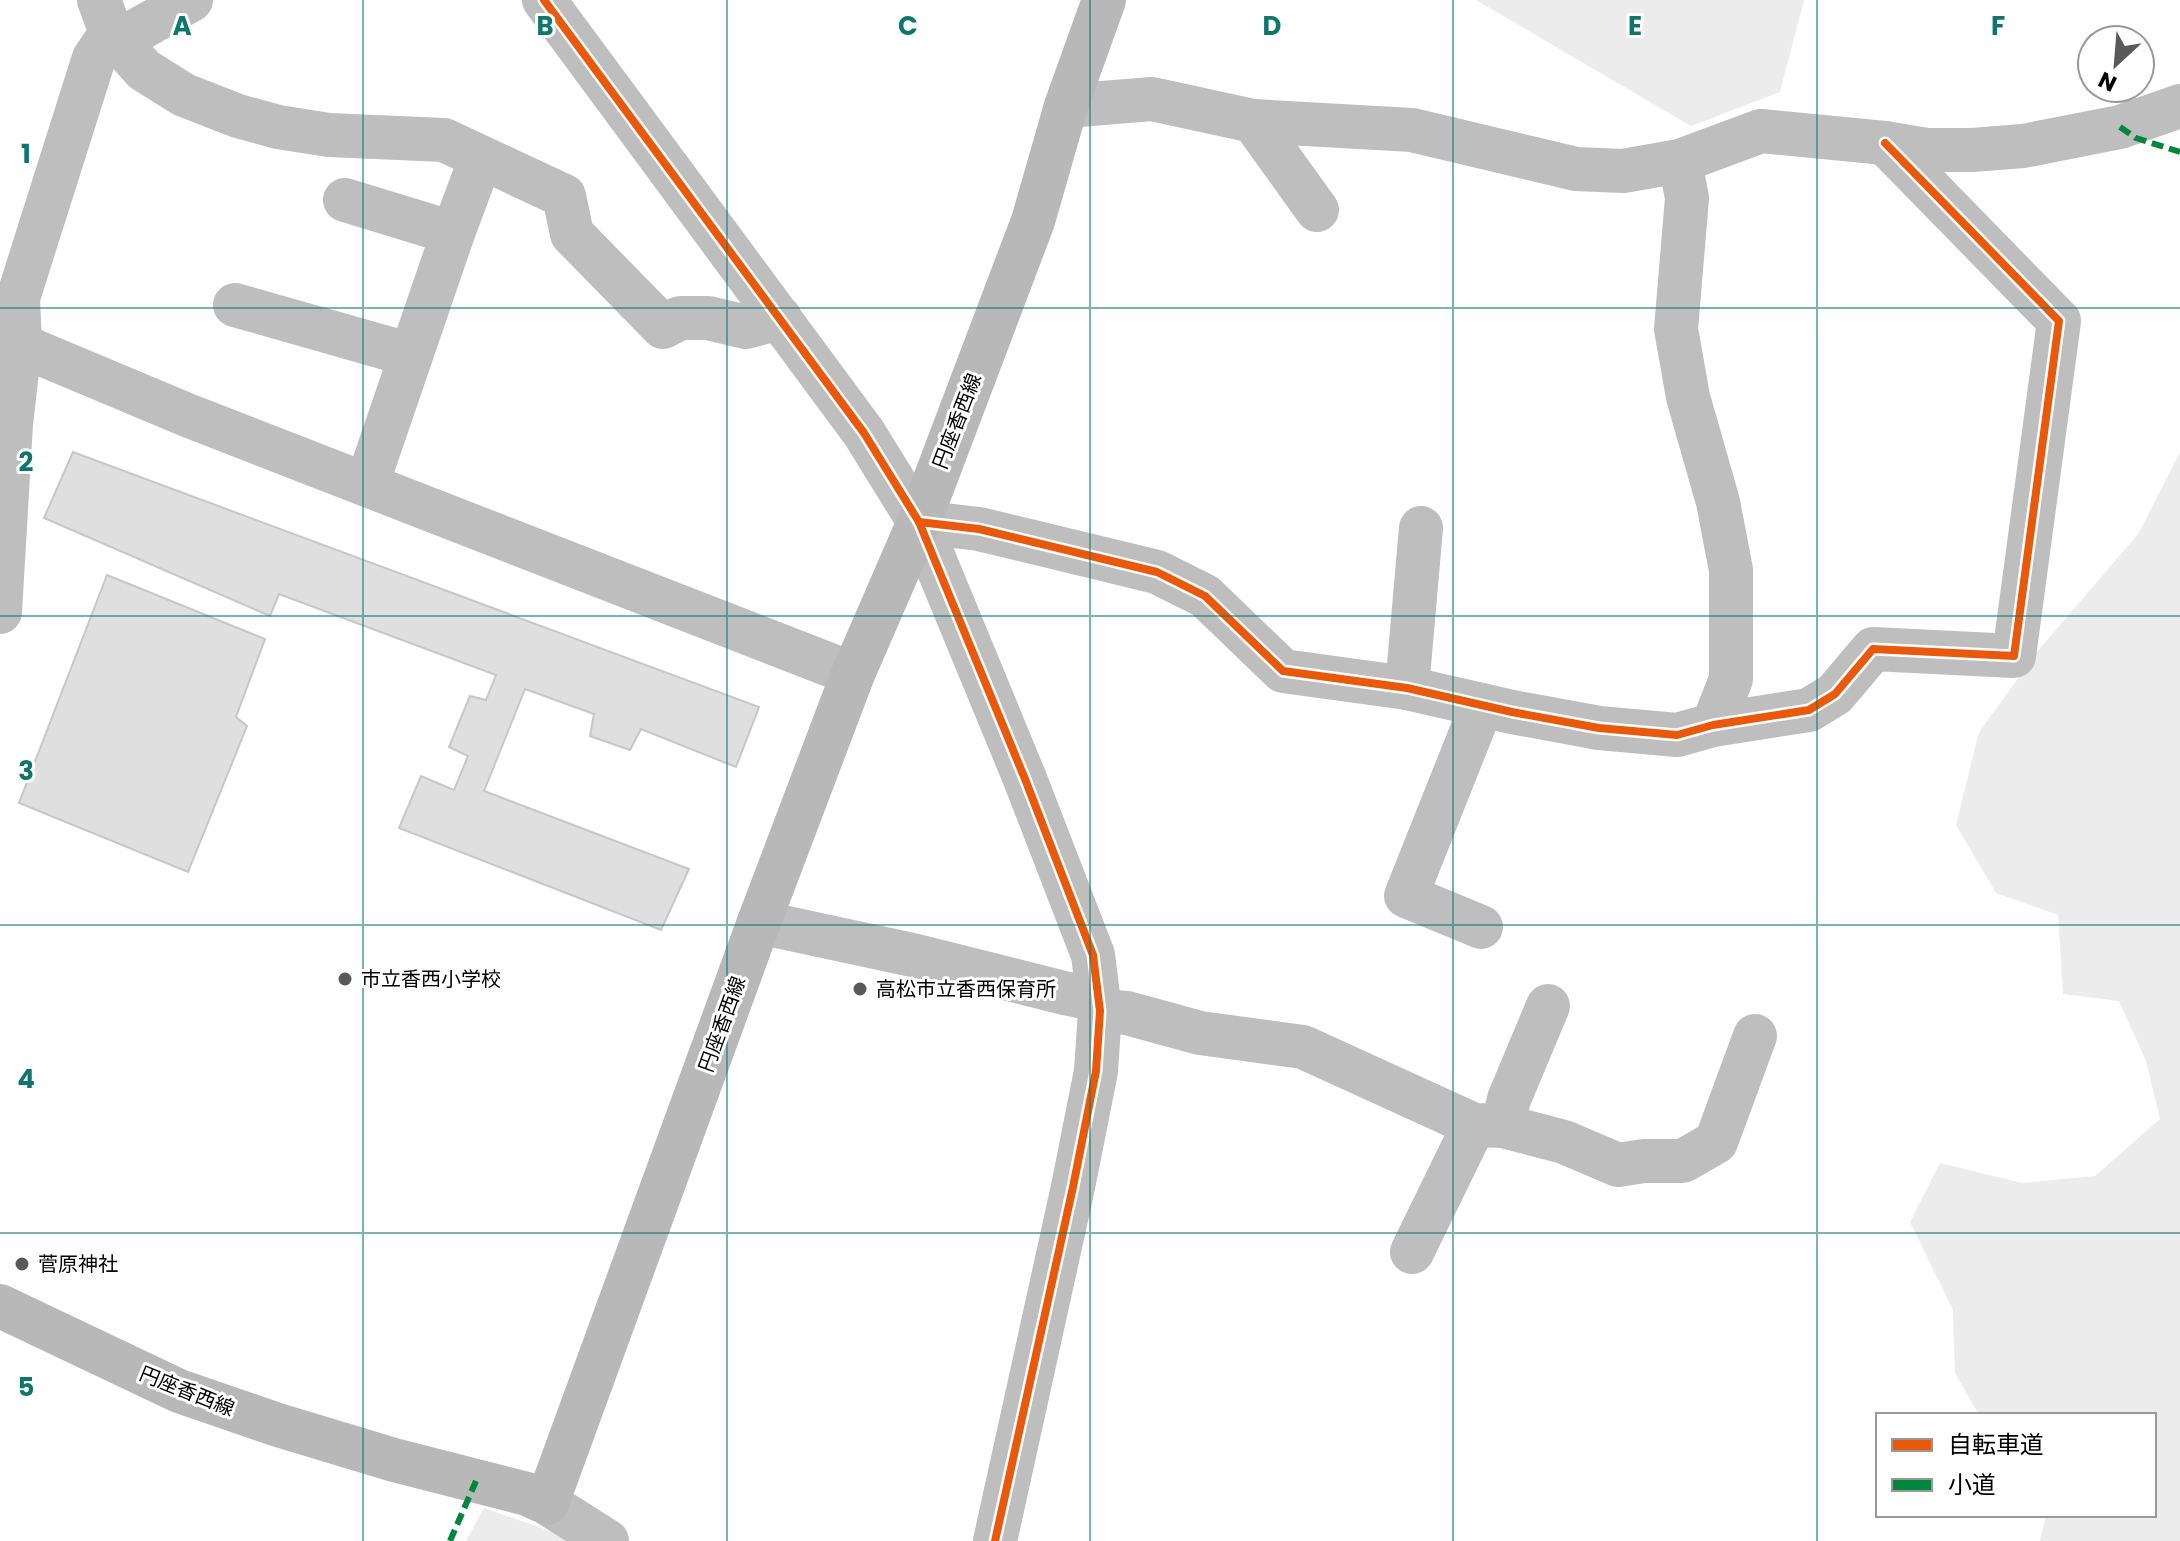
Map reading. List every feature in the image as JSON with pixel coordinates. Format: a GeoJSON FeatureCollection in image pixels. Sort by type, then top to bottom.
{"type":"FeatureCollection","features":[{"type":"Feature","properties":{"kind":"main road","name":"円座香西線"},"geometry":{"type":"LineString","coordinates":[[0,1306],[179,1391],[278,1425],[394,1460],[527,1494],[547,1503],[853,674],[919,522],[1033,221],[1066,106],[1104,0]]}},
{"type":"Feature","properties":{"kind":"street"},"geometry":{"type":"LineString","coordinates":[[105,17],[125,37],[191,0]]}},
{"type":"Feature","properties":{"kind":"street"},"geometry":{"type":"LineString","coordinates":[[554,4],[864,433],[919,522],[1025,779],[1093,955],[1100,1005],[1096,1071],[995,1541]]}},
{"type":"Feature","properties":{"kind":"street"},"geometry":{"type":"LineString","coordinates":[[105,17],[144,70],[184,95],[238,116],[278,127],[329,135],[444,140],[564,196],[572,234],[663,327],[680,318],[708,318],[746,327],[780,318]]}},
{"type":"Feature","properties":{"kind":"street"},"geometry":{"type":"LineString","coordinates":[[0,612],[11,424],[10,342],[18,298],[105,17]]}},
{"type":"Feature","properties":{"kind":"street"},"geometry":{"type":"LineString","coordinates":[[1066,106],[1152,99],[1253,121],[1412,130],[1576,169],[1623,171],[1680,161],[1761,131],[1927,150],[1972,150],[2023,146],[2120,127],[2180,106]]}},
{"type":"Feature","properties":{"kind":"street"},"geometry":{"type":"LineString","coordinates":[[1253,121],[1317,210]]}},
{"type":"Feature","properties":{"kind":"street"},"geometry":{"type":"LineString","coordinates":[[919,522],[979,529],[1157,572],[1205,596],[1283,671],[1407,688],[1599,728],[1677,735],[1713,725],[1809,710],[1835,694],[1873,649],[2014,656],[2059,321],[1885,143]]}},
{"type":"Feature","properties":{"kind":"street"},"geometry":{"type":"LineString","coordinates":[[367,484],[481,158]]}},
{"type":"Feature","properties":{"kind":"street"},"geometry":{"type":"LineString","coordinates":[[1680,161],[1687,198],[1676,329],[1688,397],[1718,502],[1731,570],[1731,679],[1713,725]]}},
{"type":"Feature","properties":{"kind":"street"},"geometry":{"type":"LineString","coordinates":[[345,200],[453,233]]}},
{"type":"Feature","properties":{"kind":"street"},"geometry":{"type":"LineString","coordinates":[[235,305],[411,355]]}},
{"type":"Feature","properties":{"kind":"street"},"geometry":{"type":"LineString","coordinates":[[10,342],[187,415],[853,674]]}},
{"type":"Feature","properties":{"kind":"street"},"geometry":{"type":"LineString","coordinates":[[1407,688],[1421,528]]}},
{"type":"Feature","properties":{"kind":"street"},"geometry":{"type":"LineString","coordinates":[[1481,927],[1406,896],[1482,705]]}},
{"type":"Feature","properties":{"kind":"street"},"geometry":{"type":"LineString","coordinates":[[759,922],[917,956],[1064,993],[1200,1033],[1303,1047],[1488,1125],[1564,1142],[1618,1165],[1683,1161],[1716,1142],[1755,1036]]}},
{"type":"Feature","properties":{"kind":"street"},"geometry":{"type":"LineString","coordinates":[[1412,1252],[1488,1125],[1509,1099],[1548,1006]]}},
{"type":"Feature","properties":{"kind":"street"},"geometry":{"type":"LineString","coordinates":[[547,1503],[607,1541]]}},
{"type":"Feature","properties":{"kind":"shaded area"},"geometry":{"type":"Polygon","coordinates":[[[1476,0],[1804,0],[1780,92],[1691,126],[1476,0]]]}},
{"type":"Feature","properties":{"kind":"shaded area"},"geometry":{"type":"Polygon","coordinates":[[[2180,452],[2180,1541],[2040,1541],[2046,1517],[2156,1517],[2156,1413],[1978,1413],[1955,1373],[1953,1310],[1910,1222],[1940,1163],[2022,1183],[2095,1176],[2160,1119],[2146,1061],[2119,1001],[2063,994],[2058,915],[1996,893],[1956,825],[1979,732],[2041,647],[2139,533],[2180,452]]]}},
{"type":"Feature","properties":{"kind":"shaded area"},"geometry":{"type":"Polygon","coordinates":[[[484,1508],[562,1535],[571,1541],[466,1541],[484,1508]]]}},
{"type":"Feature","properties":{"kind":"building"},"geometry":{"type":"Polygon","coordinates":[[[73,452],[759,707],[736,767],[641,729],[630,750],[590,736],[594,714],[525,689],[484,791],[689,869],[661,930],[399,828],[421,776],[454,790],[468,756],[449,747],[470,696],[486,700],[496,675],[279,594],[270,616],[44,518],[73,452]]]}},
{"type":"Feature","properties":{"kind":"building"},"geometry":{"type":"Polygon","coordinates":[[[107,575],[265,639],[236,717],[247,726],[188,872],[19,803],[107,575]]]}},
{"type":"Feature","properties":{"kind":"marked path"},"geometry":{"type":"LineString","coordinates":[[2120,127],[2136,138],[2180,152]]}},
{"type":"Feature","properties":{"kind":"marked path"},"geometry":{"type":"LineString","coordinates":[[450,1541],[476,1481]]}},
{"type":"Feature","properties":{"kind":"cycle path"},"geometry":{"type":"LineString","coordinates":[[544,0],[864,433],[919,522],[1025,779],[1093,955],[1100,1011],[1096,1071],[995,1541]]}},
{"type":"Feature","properties":{"kind":"cycle path"},"geometry":{"type":"LineString","coordinates":[[919,522],[979,529],[1157,572],[1205,596],[1283,671],[1407,688],[1599,728],[1677,735],[1713,725],[1809,710],[1835,694],[1873,649],[2014,656],[2059,321],[1885,143]]}},
{"type":"Feature","properties":{"kind":"place","name":"市立香西小学校"},"geometry":{"type":"Point","coordinates":[345,979]}},
{"type":"Feature","properties":{"kind":"place","name":"高松市立香西保育所"},"geometry":{"type":"Point","coordinates":[860,989]}},
{"type":"Feature","properties":{"kind":"place","name":"菅原神社"},"geometry":{"type":"Point","coordinates":[22,1264]}}]}
